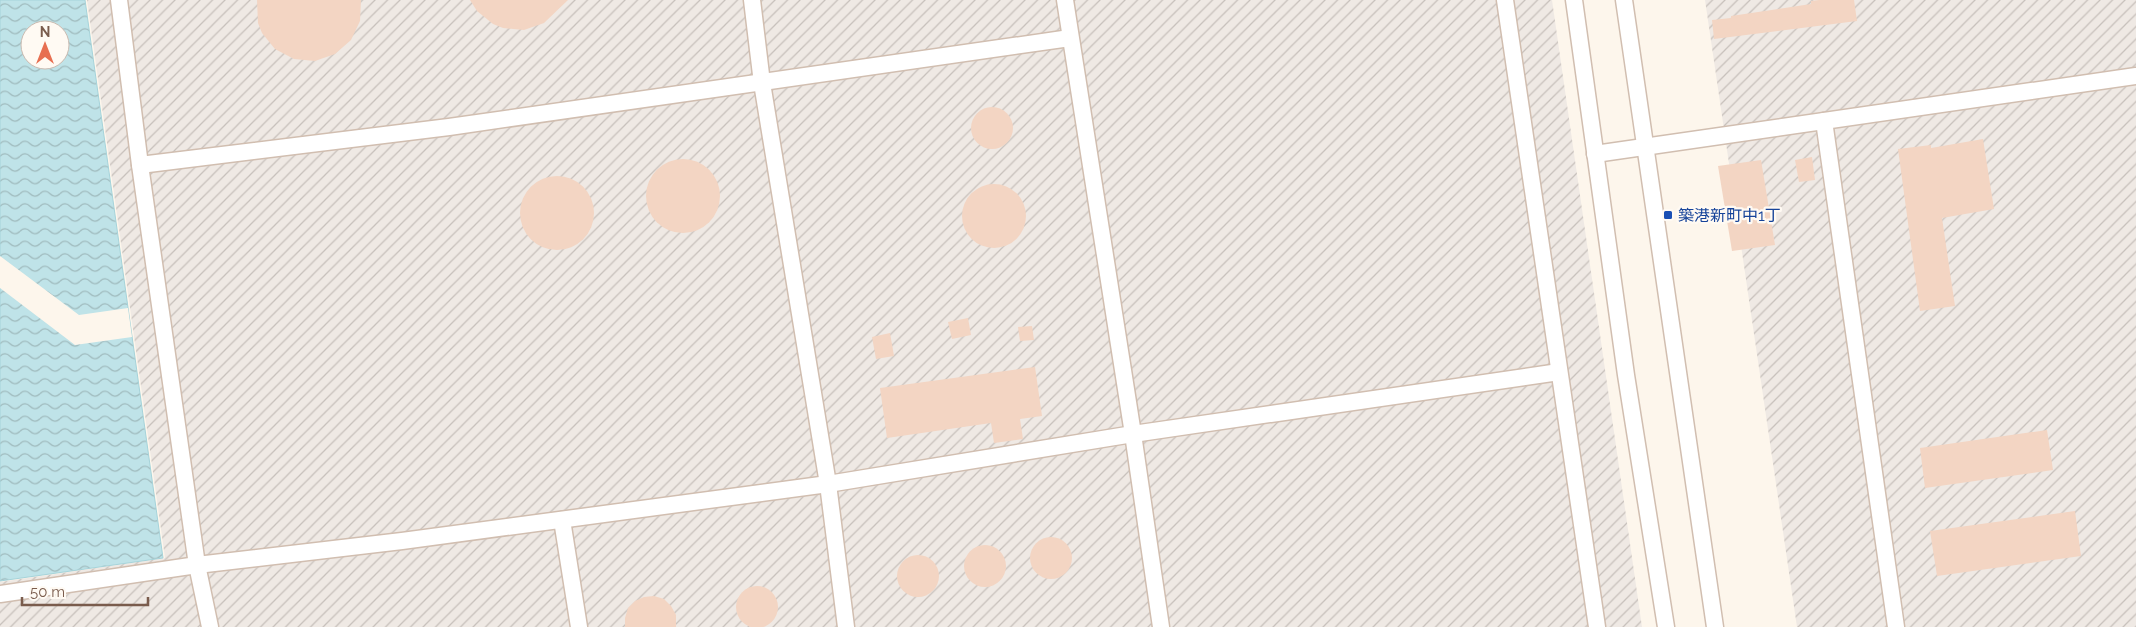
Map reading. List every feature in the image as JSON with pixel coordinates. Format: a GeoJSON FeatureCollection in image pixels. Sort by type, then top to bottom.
{"type":"FeatureCollection","features":[{"type":"Feature","properties":{"kind":"street"},"geometry":{"type":"LineString","coordinates":[[119,0],[140,165],[197,565],[210,627]]}},
{"type":"Feature","properties":{"kind":"street"},"geometry":{"type":"LineString","coordinates":[[752,0],[762,84],[828,484],[846,627]]}},
{"type":"Feature","properties":{"kind":"street"},"geometry":{"type":"LineString","coordinates":[[1065,0],[1133,434],[1161,627]]}},
{"type":"Feature","properties":{"kind":"street"},"geometry":{"type":"LineString","coordinates":[[1505,0],[1596,627]]}},
{"type":"Feature","properties":{"kind":"street"},"geometry":{"type":"LineString","coordinates":[[1574,0],[1626,375],[1666,627]]}},
{"type":"Feature","properties":{"kind":"street"},"geometry":{"type":"LineString","coordinates":[[1624,0],[1716,627]]}},
{"type":"Feature","properties":{"kind":"street"},"geometry":{"type":"LineString","coordinates":[[140,165],[449,127],[762,84],[1070,38]]}},
{"type":"Feature","properties":{"kind":"street"},"geometry":{"type":"LineString","coordinates":[[1596,154],[2136,76]]}},
{"type":"Feature","properties":{"kind":"street"},"geometry":{"type":"LineString","coordinates":[[1824,121],[1896,627]]}},
{"type":"Feature","properties":{"kind":"street"},"geometry":{"type":"LineString","coordinates":[[0,594],[197,565],[562,520],[828,484],[1133,434],[1559,372]]}},
{"type":"Feature","properties":{"kind":"street"},"geometry":{"type":"LineString","coordinates":[[562,520],[578,627]]}},
{"type":"Feature","properties":{"kind":"shaded area"},"geometry":{"type":"Polygon","coordinates":[[[87,0],[1552,0],[1642,627],[0,627],[0,582],[165,558],[87,0]]]}},
{"type":"Feature","properties":{"kind":"shaded area"},"geometry":{"type":"Polygon","coordinates":[[[1705,0],[2136,0],[2136,627],[1797,627],[1705,0]]]}},
{"type":"Feature","properties":{"kind":"water"},"geometry":{"type":"Polygon","coordinates":[[[0,0],[85,0],[163,558],[0,581],[0,0]]]}},
{"type":"Feature","properties":{"kind":"pier"},"geometry":{"type":"Polygon","coordinates":[[[0,256],[79,315],[128,308],[132,337],[75,345],[0,288],[0,256]]]}},
{"type":"Feature","properties":{"kind":"building"},"geometry":{"type":"Polygon","coordinates":[[[257,0],[361,0],[360,21],[351,40],[335,54],[315,61],[294,59],[275,49],[262,33],[258,23],[257,0]]]}},
{"type":"Feature","properties":{"kind":"building"},"geometry":{"type":"Polygon","coordinates":[[[470,0],[568,0],[544,23],[524,30],[503,28],[493,24],[477,11],[470,0]]]}},
{"type":"Feature","properties":{"kind":"building"},"geometry":{"type":"Polygon","coordinates":[[[1854,0],[1857,21],[1714,39],[1712,20],[1811,4],[1811,1],[1854,0]]]}},
{"type":"Feature","properties":{"kind":"building"},"geometry":{"type":"Polygon","coordinates":[[[996,107],[1004,110],[1010,116],[1013,128],[1010,140],[1004,146],[988,149],[980,146],[974,140],[971,124],[974,116],[980,110],[996,107]]]}},
{"type":"Feature","properties":{"kind":"building"},"geometry":{"type":"Polygon","coordinates":[[[1983,139],[1994,209],[1942,218],[1955,306],[1920,311],[1898,149],[1931,145],[1931,148],[1983,139]]]}},
{"type":"Feature","properties":{"kind":"building"},"geometry":{"type":"Polygon","coordinates":[[[1812,157],[1815,180],[1799,182],[1795,160],[1812,157]]]}},
{"type":"Feature","properties":{"kind":"building"},"geometry":{"type":"Polygon","coordinates":[[[683,159],[704,165],[714,175],[720,196],[714,217],[704,227],[683,233],[662,227],[652,217],[646,196],[652,175],[662,165],[683,159]]]}},
{"type":"Feature","properties":{"kind":"building"},"geometry":{"type":"Polygon","coordinates":[[[1761,160],[1775,245],[1732,251],[1718,166],[1761,160]]]}},
{"type":"Feature","properties":{"kind":"building"},"geometry":{"type":"Polygon","coordinates":[[[557,176],[578,182],[588,192],[594,213],[588,234],[578,244],[557,250],[536,244],[526,234],[520,213],[526,192],[536,182],[557,176]]]}},
{"type":"Feature","properties":{"kind":"building"},"geometry":{"type":"Polygon","coordinates":[[[988,184],[1000,184],[1017,193],[1024,204],[1026,216],[1024,228],[1017,239],[1000,248],[988,248],[976,243],[967,234],[962,222],[962,210],[967,198],[976,189],[988,184]]]}},
{"type":"Feature","properties":{"kind":"building"},"geometry":{"type":"Polygon","coordinates":[[[968,318],[971,335],[952,339],[948,322],[968,318]]]}},
{"type":"Feature","properties":{"kind":"building"},"geometry":{"type":"Polygon","coordinates":[[[1032,326],[1034,340],[1020,341],[1018,327],[1032,326]]]}},
{"type":"Feature","properties":{"kind":"building"},"geometry":{"type":"Polygon","coordinates":[[[890,333],[894,356],[876,359],[872,337],[890,333]]]}},
{"type":"Feature","properties":{"kind":"building"},"geometry":{"type":"Polygon","coordinates":[[[1035,367],[1042,416],[1020,419],[1023,439],[994,443],[991,423],[887,438],[880,388],[1035,367]]]}},
{"type":"Feature","properties":{"kind":"building"},"geometry":{"type":"Polygon","coordinates":[[[2047,430],[2053,470],[1925,488],[1920,448],[2047,430]]]}},
{"type":"Feature","properties":{"kind":"building"},"geometry":{"type":"Polygon","coordinates":[[[2075,511],[2081,556],[1937,576],[1930,531],[2075,511]]]}},
{"type":"Feature","properties":{"kind":"building"},"geometry":{"type":"Polygon","coordinates":[[[1055,537],[1063,540],[1069,546],[1072,558],[1069,570],[1063,576],[1047,579],[1039,576],[1033,570],[1030,554],[1033,546],[1039,540],[1055,537]]]}},
{"type":"Feature","properties":{"kind":"building"},"geometry":{"type":"Polygon","coordinates":[[[989,545],[997,548],[1003,554],[1006,566],[1003,578],[997,584],[981,587],[973,584],[967,578],[964,562],[967,554],[973,548],[989,545]]]}},
{"type":"Feature","properties":{"kind":"building"},"geometry":{"type":"Polygon","coordinates":[[[922,555],[930,558],[936,564],[939,576],[936,588],[930,594],[914,597],[906,594],[900,588],[897,572],[900,564],[906,558],[922,555]]]}},
{"type":"Feature","properties":{"kind":"building"},"geometry":{"type":"Polygon","coordinates":[[[761,586],[769,589],[775,595],[778,607],[775,619],[769,625],[753,628],[745,625],[739,619],[736,603],[739,595],[745,589],[761,586]]]}},
{"type":"Feature","properties":{"kind":"building"},"geometry":{"type":"Polygon","coordinates":[[[654,596],[664,599],[671,606],[676,615],[676,627],[625,627],[628,608],[635,601],[644,597],[654,596]]]}},
{"type":"Feature","properties":{"kind":"place","name":"築港新町中1丁"},"geometry":{"type":"Point","coordinates":[1668,215]}}]}
